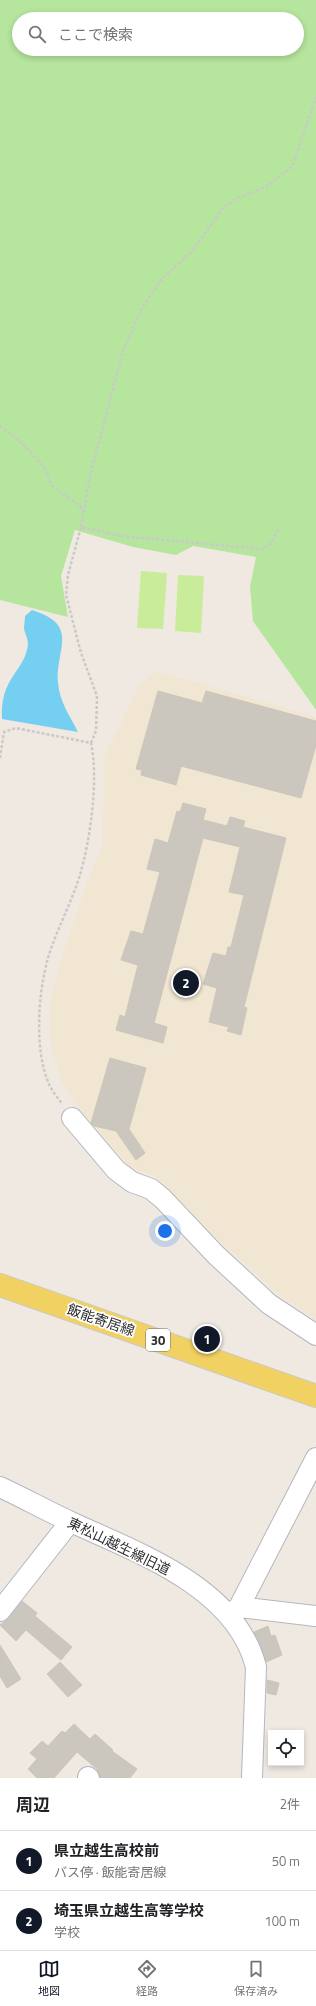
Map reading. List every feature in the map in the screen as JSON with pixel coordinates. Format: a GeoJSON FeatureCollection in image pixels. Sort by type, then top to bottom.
{"type":"FeatureCollection","features":[{"type":"Feature","properties":{"kind":"main road","name":"飯能寄居線"},"geometry":{"type":"LineString","coordinates":[[0,1285],[316,1396]]}},
{"type":"Feature","properties":{"kind":"street"},"geometry":{"type":"LineString","coordinates":[[72,1118],[116,1170],[132,1182],[151,1189],[163,1199],[216,1255],[269,1304],[316,1335]]}},
{"type":"Feature","properties":{"kind":"street"},"geometry":{"type":"LineString","coordinates":[[316,1458],[234,1611],[316,1616]]}},
{"type":"Feature","properties":{"kind":"street","name":"東松山越生線旧道"},"geometry":{"type":"LineString","coordinates":[[0,1487],[70,1522],[140,1553],[172,1570],[201,1591],[234,1611],[242,1632],[252,1650],[256,1667],[252,1778]]}},
{"type":"Feature","properties":{"kind":"street"},"geometry":{"type":"LineString","coordinates":[[0,1611],[70,1522]]}},
{"type":"Feature","properties":{"kind":"path"},"geometry":{"type":"LineString","coordinates":[[72,1118],[49,1085],[42,1062],[39,1037],[40,1006],[48,958],[78,879],[88,841],[95,761],[92,743],[96,731],[97,696],[81,653],[66,596],[68,575],[81,527],[91,472],[123,351],[142,308],[161,280],[193,250],[222,209],[236,199],[267,186],[292,167],[316,97]]}},
{"type":"Feature","properties":{"kind":"path"},"geometry":{"type":"LineString","coordinates":[[0,426],[23,444],[44,467],[52,486],[84,509]]}},
{"type":"Feature","properties":{"kind":"path"},"geometry":{"type":"LineString","coordinates":[[81,527],[121,536],[262,549],[270,545],[280,526]]}},
{"type":"Feature","properties":{"kind":"path"},"geometry":{"type":"LineString","coordinates":[[0,758],[4,732],[16,728],[92,743]]}},
{"type":"Feature","properties":{"kind":"shaded area"},"geometry":{"type":"Polygon","coordinates":[[[156,671],[316,717],[316,1320],[278,1293],[218,1239],[157,1177],[129,1167],[75,1104],[62,1082],[51,1046],[49,1005],[61,960],[80,902],[103,843],[104,758],[139,686],[156,671]]]}},
{"type":"Feature","properties":{"kind":"green space"},"geometry":{"type":"Polygon","coordinates":[[[0,0],[316,0],[316,710],[253,621],[250,587],[256,557],[193,546],[176,555],[133,547],[75,530],[61,576],[68,617],[0,600],[0,0]]]}},
{"type":"Feature","properties":{"kind":"green space"},"geometry":{"type":"Polygon","coordinates":[[[141,571],[167,573],[163,629],[137,628],[141,571]]]}},
{"type":"Feature","properties":{"kind":"green space"},"geometry":{"type":"Polygon","coordinates":[[[178,575],[204,576],[201,633],[175,631],[178,575]]]}},
{"type":"Feature","properties":{"kind":"water"},"geometry":{"type":"Polygon","coordinates":[[[32,610],[47,616],[56,623],[61,630],[62,648],[58,670],[60,696],[78,732],[2,719],[2,705],[5,693],[26,653],[28,644],[24,629],[25,616],[32,610]]]}},
{"type":"Feature","properties":{"kind":"building"},"geometry":{"type":"Polygon","coordinates":[[[158,691],[202,703],[206,691],[316,721],[316,745],[301,798],[181,766],[176,785],[141,775],[142,770],[136,769],[158,691]]]}},
{"type":"Feature","properties":{"kind":"building"},"geometry":{"type":"Polygon","coordinates":[[[183,803],[206,809],[203,820],[227,826],[230,817],[245,821],[243,827],[286,838],[244,1007],[247,1008],[241,1035],[227,1031],[229,1027],[209,1022],[217,988],[203,984],[213,953],[226,956],[228,947],[231,947],[244,895],[229,892],[240,847],[203,838],[154,1023],[167,1027],[163,1043],[116,1030],[120,1015],[125,1017],[138,965],[121,960],[131,931],[143,934],[160,872],[147,869],[155,839],[168,843],[177,811],[180,812],[183,803]]]}},
{"type":"Feature","properties":{"kind":"building"},"geometry":{"type":"Polygon","coordinates":[[[110,1058],[146,1068],[129,1129],[145,1153],[136,1160],[116,1131],[94,1126],[91,1123],[110,1058]]]}},
{"type":"Feature","properties":{"kind":"building"},"geometry":{"type":"Polygon","coordinates":[[[22,1601],[37,1613],[35,1616],[72,1647],[61,1660],[26,1630],[16,1641],[0,1625],[9,1618],[22,1601]]]}},
{"type":"Feature","properties":{"kind":"building"},"geometry":{"type":"Polygon","coordinates":[[[268,1626],[271,1636],[275,1635],[282,1655],[266,1662],[254,1632],[268,1626]]]}},
{"type":"Feature","properties":{"kind":"building"},"geometry":{"type":"Polygon","coordinates":[[[0,1645],[21,1679],[7,1688],[0,1676],[0,1645]]]}},
{"type":"Feature","properties":{"kind":"building"},"geometry":{"type":"Polygon","coordinates":[[[60,1662],[82,1685],[68,1697],[47,1674],[60,1662]]]}},
{"type":"Feature","properties":{"kind":"building"},"geometry":{"type":"Polygon","coordinates":[[[267,1680],[279,1683],[276,1695],[267,1693],[267,1680]]]}},
{"type":"Feature","properties":{"kind":"building"},"geometry":{"type":"Polygon","coordinates":[[[74,1724],[90,1739],[95,1734],[113,1750],[112,1751],[137,1769],[130,1778],[100,1778],[97,1769],[77,1752],[54,1778],[37,1778],[28,1769],[37,1759],[30,1753],[42,1741],[48,1746],[62,1731],[65,1733],[74,1724]]]}},
{"type":"Feature","properties":{"kind":"place","name":"埼玉県立越生高等学校"},"geometry":{"type":"Point","coordinates":[186,983]}},
{"type":"Feature","properties":{"kind":"place","name":"県立越生高校前"},"geometry":{"type":"Point","coordinates":[207,1339]}}]}
